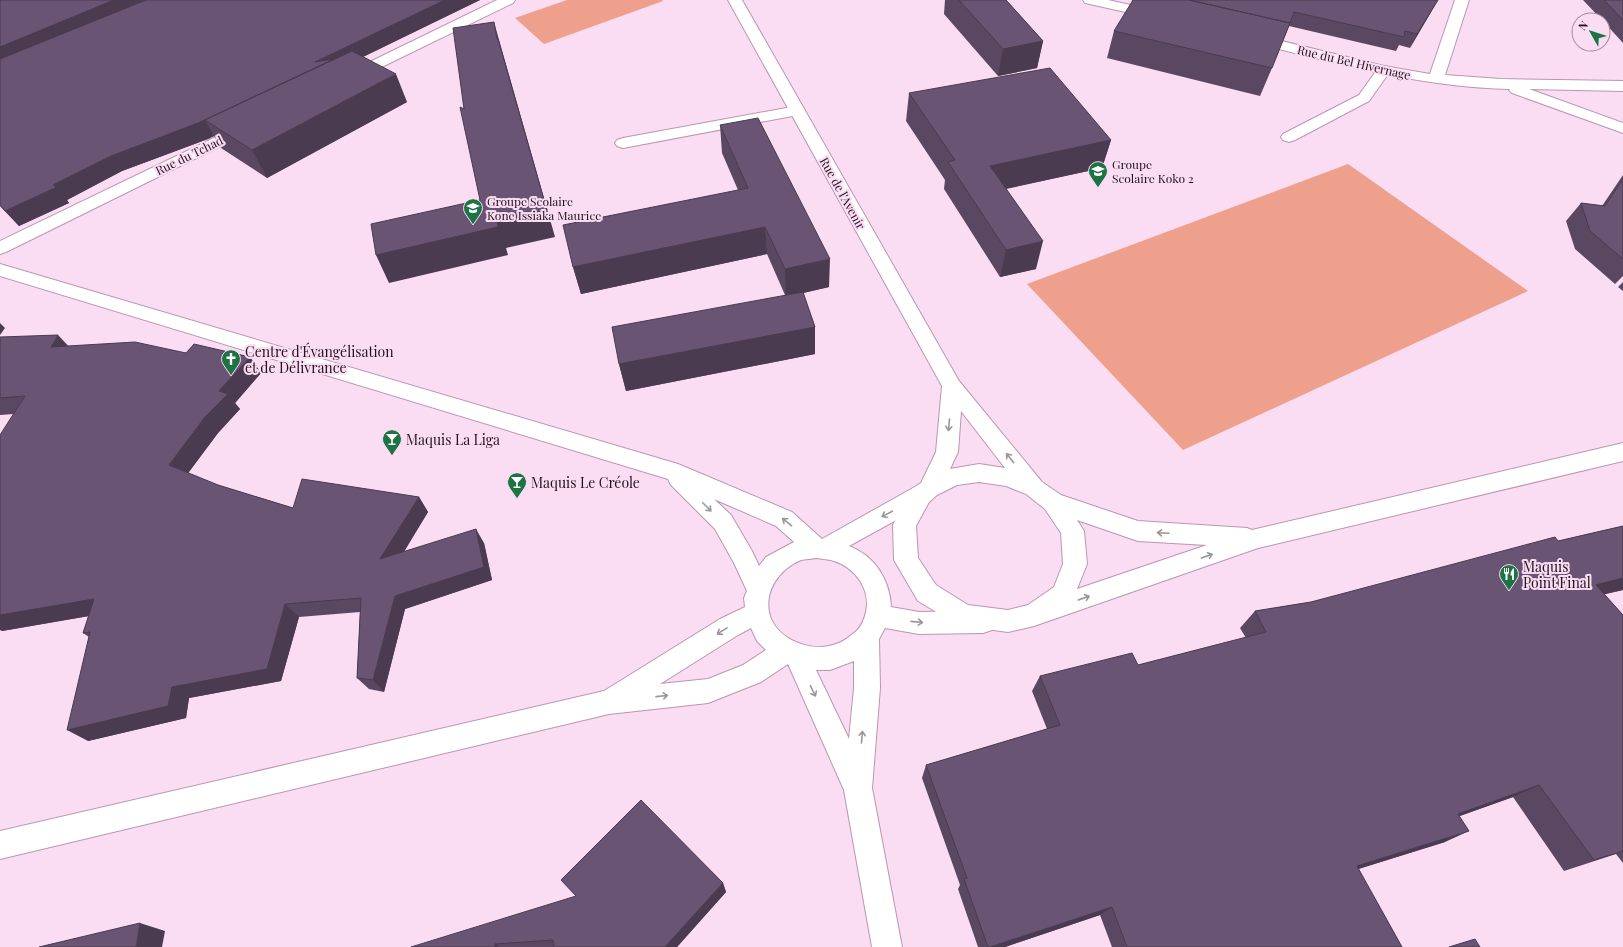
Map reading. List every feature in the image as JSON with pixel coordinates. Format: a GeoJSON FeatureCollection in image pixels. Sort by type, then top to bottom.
{"type":"FeatureCollection","features":[{"type":"Feature","properties":{"kind":"street"},"geometry":{"type":"LineString","coordinates":[[336,84],[508,0]]}},
{"type":"Feature","properties":{"kind":"street","name":"Rue de l'Avenir"},"geometry":{"type":"LineString","coordinates":[[735,0],[952,386],[1034,488]]}},
{"type":"Feature","properties":{"kind":"street"},"geometry":{"type":"LineString","coordinates":[[1090,0],[1134,4],[1169,18]]}},
{"type":"Feature","properties":{"kind":"street"},"geometry":{"type":"LineString","coordinates":[[1436,79],[1462,0]]}},
{"type":"Feature","properties":{"kind":"street","name":"Rue du Bel Hivernage"},"geometry":{"type":"LineString","coordinates":[[1238,35],[1384,70],[1436,79],[1501,84],[1623,86]]}},
{"type":"Feature","properties":{"kind":"street"},"geometry":{"type":"LineString","coordinates":[[1289,137],[1364,98],[1384,70]]}},
{"type":"Feature","properties":{"kind":"street"},"geometry":{"type":"LineString","coordinates":[[1501,84],[1623,128]]}},
{"type":"Feature","properties":{"kind":"street"},"geometry":{"type":"LineString","coordinates":[[623,143],[797,111]]}},
{"type":"Feature","properties":{"kind":"street","name":"Rue du Tchad"},"geometry":{"type":"LineString","coordinates":[[0,248],[258,122]]}},
{"type":"Feature","properties":{"kind":"street"},"geometry":{"type":"LineString","coordinates":[[0,270],[670,470],[784,519],[821,548],[850,556],[868,571],[879,592],[879,616],[867,638],[847,653],[822,660],[791,654],[772,641],[762,628],[757,602],[744,558],[723,522],[670,470]]}},
{"type":"Feature","properties":{"kind":"street"},"geometry":{"type":"LineString","coordinates":[[952,386],[946,452],[925,492],[904,525],[906,560],[927,593],[964,615],[1008,621]]}},
{"type":"Feature","properties":{"kind":"street"},"geometry":{"type":"LineString","coordinates":[[879,616],[919,623],[1008,621],[1034,615],[1258,538],[1623,452]]}},
{"type":"Feature","properties":{"kind":"street"},"geometry":{"type":"LineString","coordinates":[[609,702],[729,627],[757,602],[766,573],[779,560],[796,551],[821,548],[953,477],[980,473],[1008,477],[1034,488],[1053,502],[1138,531],[1258,538]]}},
{"type":"Feature","properties":{"kind":"street"},"geometry":{"type":"LineString","coordinates":[[1034,615],[1063,594],[1075,564],[1072,531],[1053,502]]}},
{"type":"Feature","properties":{"kind":"street"},"geometry":{"type":"LineString","coordinates":[[867,638],[867,688],[858,789],[887,947]]}},
{"type":"Feature","properties":{"kind":"street"},"geometry":{"type":"LineString","coordinates":[[0,845],[609,702],[708,691],[752,674],[791,654]]}},
{"type":"Feature","properties":{"kind":"street"},"geometry":{"type":"LineString","coordinates":[[791,654],[858,789]]}},
{"type":"Feature","properties":{"kind":"shaded area"},"geometry":{"type":"Polygon","coordinates":[[[567,0],[663,1],[544,44],[515,18],[567,0]]]}},
{"type":"Feature","properties":{"kind":"shaded area"},"geometry":{"type":"Polygon","coordinates":[[[1348,164],[1528,291],[1183,450],[1027,284],[1348,164]]]}},
{"type":"Feature","properties":{"kind":"building"},"geometry":{"type":"Polygon","coordinates":[[[0,0],[114,0],[0,47],[0,0]]]}},
{"type":"Feature","properties":{"kind":"building"},"geometry":{"type":"Polygon","coordinates":[[[146,0],[445,0],[315,62],[334,59],[198,123],[111,156],[53,185],[57,187],[5,211],[0,205],[0,59],[146,0]]]}},
{"type":"Feature","properties":{"kind":"building"},"geometry":{"type":"Polygon","coordinates":[[[959,0],[1006,0],[1043,41],[1003,49],[959,0]]]}},
{"type":"Feature","properties":{"kind":"building"},"geometry":{"type":"Polygon","coordinates":[[[1133,0],[1189,0],[1290,23],[1272,68],[1114,31],[1133,0]]]}},
{"type":"Feature","properties":{"kind":"building"},"geometry":{"type":"Polygon","coordinates":[[[1189,0],[1438,0],[1417,34],[1405,31],[1404,37],[1294,12],[1290,23],[1189,0]]]}},
{"type":"Feature","properties":{"kind":"building"},"geometry":{"type":"Polygon","coordinates":[[[1604,0],[1623,0],[1623,20],[1604,0]]]}},
{"type":"Feature","properties":{"kind":"building"},"geometry":{"type":"Polygon","coordinates":[[[494,22],[497,39],[547,210],[497,220],[498,227],[376,255],[371,224],[480,200],[460,107],[464,109],[453,28],[494,22]]]}},
{"type":"Feature","properties":{"kind":"building"},"geometry":{"type":"Polygon","coordinates":[[[352,51],[396,74],[252,150],[205,120],[352,51]]]}},
{"type":"Feature","properties":{"kind":"building"},"geometry":{"type":"Polygon","coordinates":[[[1050,68],[1111,140],[990,166],[1043,241],[1006,250],[948,162],[955,160],[909,93],[1050,68]]]}},
{"type":"Feature","properties":{"kind":"building"},"geometry":{"type":"Polygon","coordinates":[[[758,118],[830,259],[785,269],[765,227],[573,267],[563,225],[748,188],[720,125],[758,118]]]}},
{"type":"Feature","properties":{"kind":"building"},"geometry":{"type":"Polygon","coordinates":[[[1623,179],[1623,259],[1590,231],[1581,203],[1605,206],[1623,179]]]}},
{"type":"Feature","properties":{"kind":"building"},"geometry":{"type":"Polygon","coordinates":[[[803,292],[815,327],[619,364],[612,327],[803,292]]]}},
{"type":"Feature","properties":{"kind":"building"},"geometry":{"type":"Polygon","coordinates":[[[58,335],[51,347],[135,342],[186,353],[194,344],[250,357],[219,391],[228,394],[205,417],[169,465],[218,485],[293,508],[302,479],[419,497],[380,559],[476,529],[484,567],[395,596],[373,680],[357,678],[361,598],[285,604],[267,669],[172,687],[168,706],[67,730],[90,632],[83,633],[94,599],[0,615],[0,435],[25,396],[0,398],[0,337],[58,335]]]}},
{"type":"Feature","properties":{"kind":"building"},"geometry":{"type":"Polygon","coordinates":[[[1623,526],[1623,578],[1596,585],[1623,615],[1623,851],[1594,860],[1539,785],[1458,814],[1469,831],[1357,866],[1402,947],[1127,947],[1112,907],[988,947],[964,879],[967,878],[926,765],[1060,725],[1040,676],[1132,653],[1138,665],[1266,632],[1255,611],[1311,602],[1555,537],[1558,541],[1623,526]]]}},
{"type":"Feature","properties":{"kind":"building"},"geometry":{"type":"Polygon","coordinates":[[[641,800],[723,883],[665,947],[554,947],[553,940],[495,944],[495,947],[411,947],[576,896],[561,880],[641,800]]]}},
{"type":"Feature","properties":{"kind":"building"},"geometry":{"type":"Polygon","coordinates":[[[140,923],[136,947],[39,947],[140,923]]]}},
{"type":"Feature","properties":{"kind":"building"},"geometry":{"type":"Polygon","coordinates":[[[1475,939],[1480,947],[1449,947],[1475,939]]]}},
{"type":"Feature","properties":{"kind":"place","name":"Groupe Scolaire Koko 2"},"geometry":{"type":"Point","coordinates":[1098,188]}},
{"type":"Feature","properties":{"kind":"place","name":"Groupe Scolaire Kone Issiaka Maurice"},"geometry":{"type":"Point","coordinates":[473,225]}},
{"type":"Feature","properties":{"kind":"place","name":"Centre d'Évangélisation et de Délivrance"},"geometry":{"type":"Point","coordinates":[231,376]}},
{"type":"Feature","properties":{"kind":"place","name":"Maquis La Liga"},"geometry":{"type":"Point","coordinates":[392,456]}},
{"type":"Feature","properties":{"kind":"place","name":"Maquis Le Créole"},"geometry":{"type":"Point","coordinates":[517,499]}},
{"type":"Feature","properties":{"kind":"place","name":"Maquis Point Final"},"geometry":{"type":"Point","coordinates":[1509,591]}}]}
